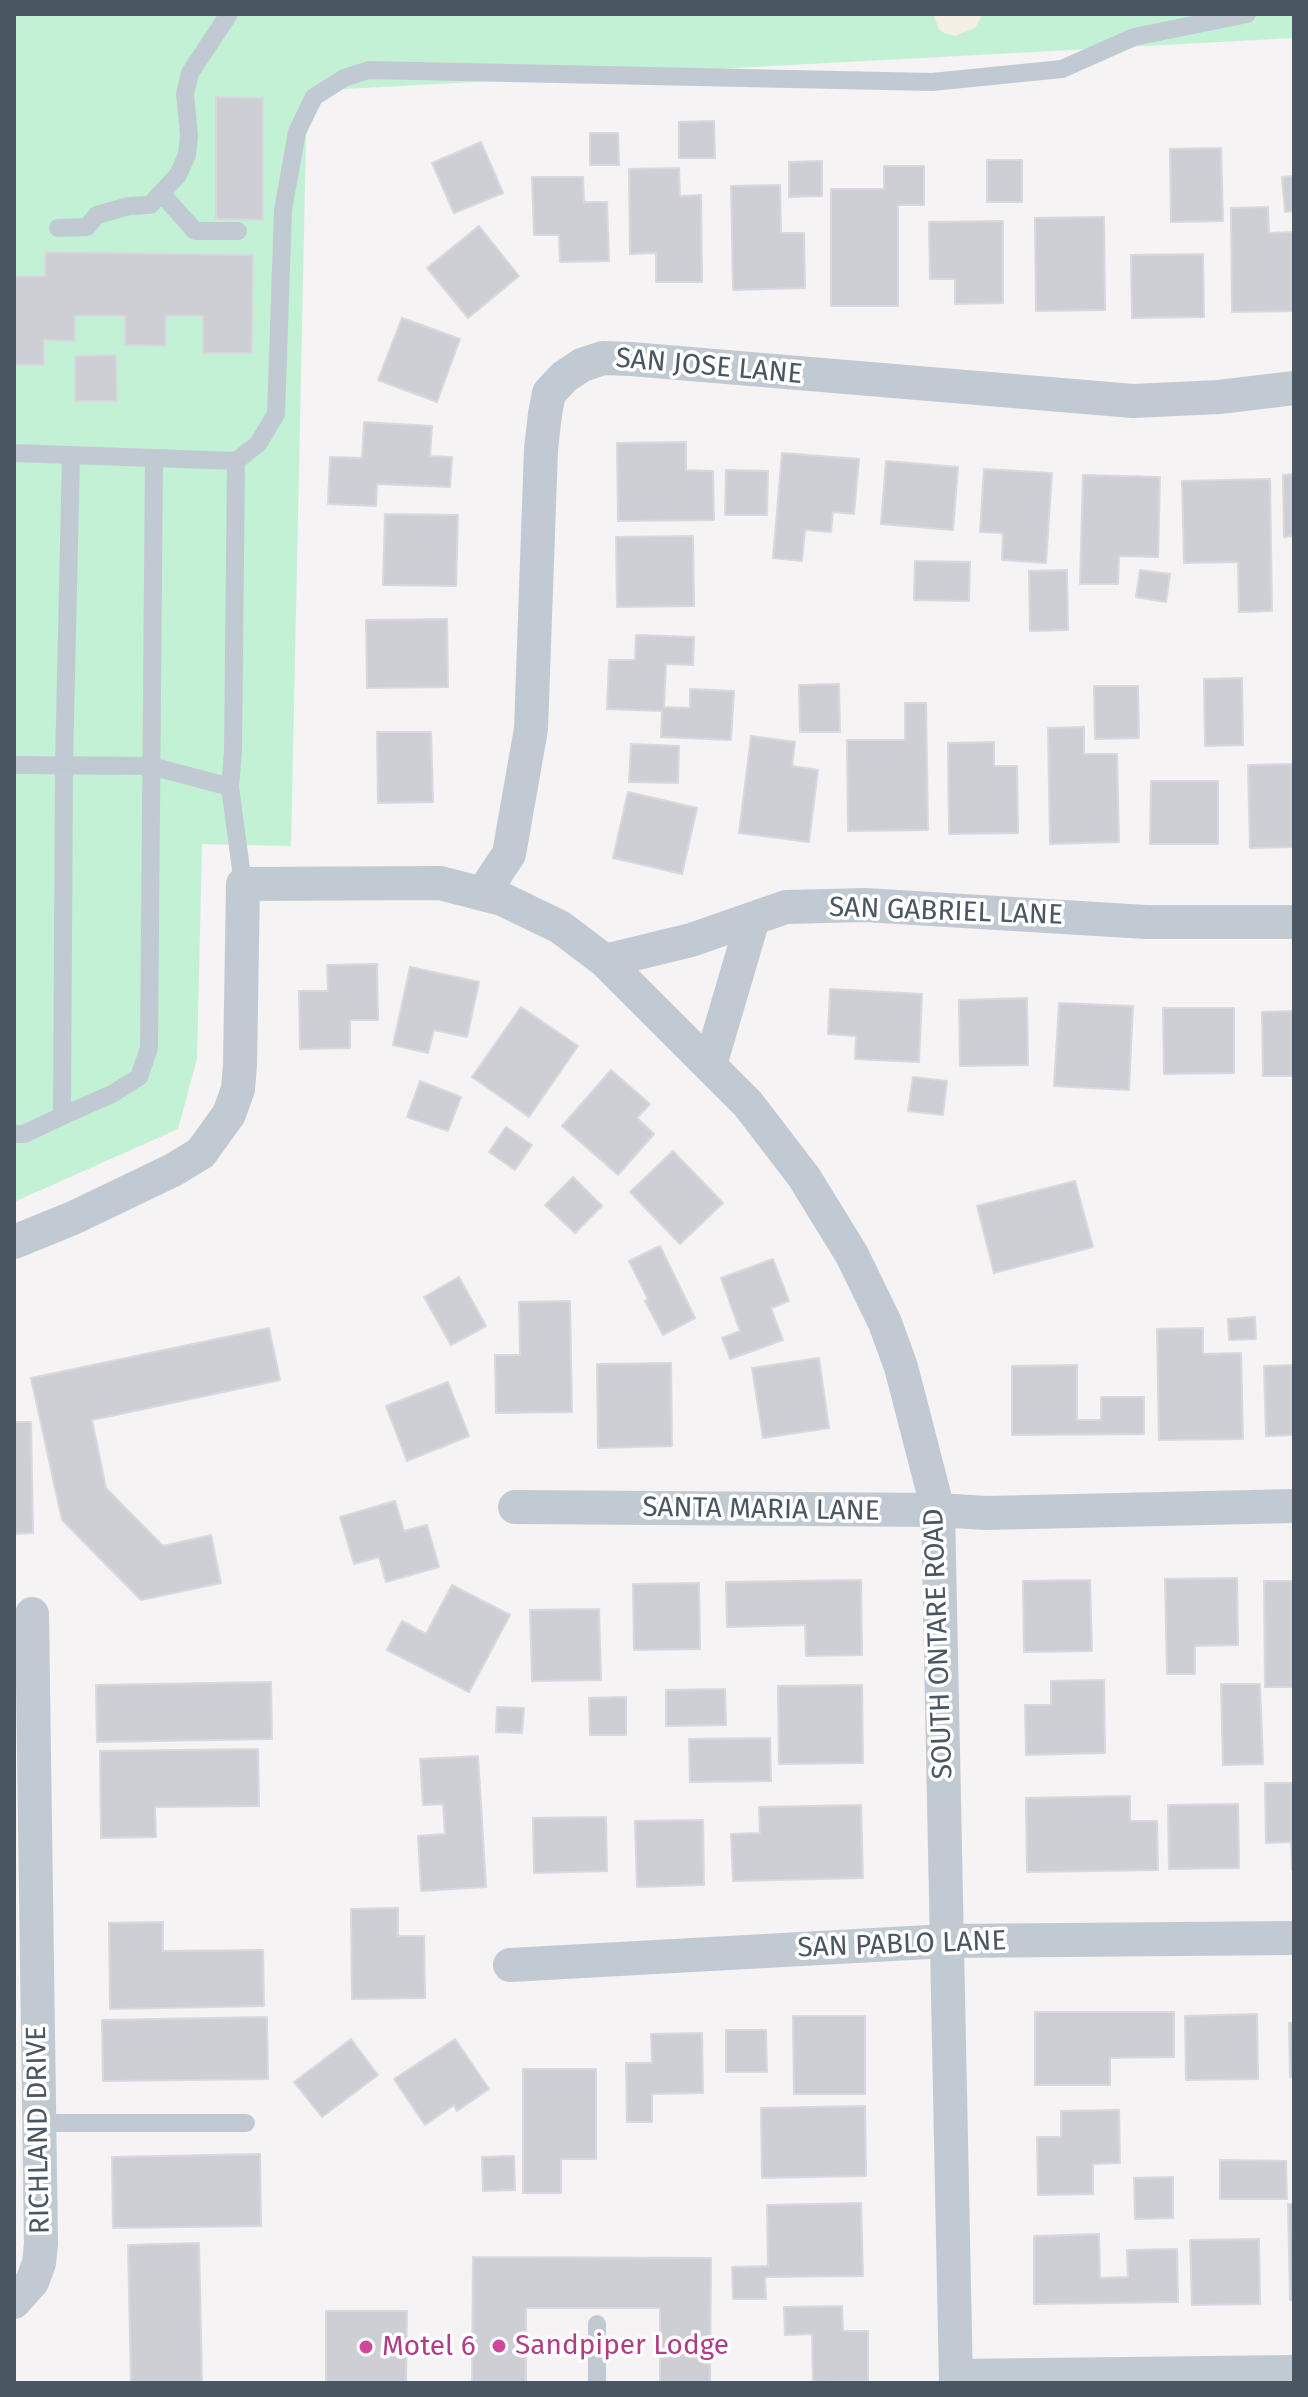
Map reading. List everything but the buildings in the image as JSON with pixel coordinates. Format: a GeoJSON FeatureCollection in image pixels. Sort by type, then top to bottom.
{"type":"FeatureCollection","features":[{"type":"Feature","properties":{"kind":"street","name":"SAN JOSE LANE"},"geometry":{"type":"LineString","coordinates":[[483,893],[509,854],[531,729],[541,449],[545,414],[549,393],[564,377],[582,365],[603,358],[631,359],[1133,401],[1219,397],[1294,388]]}},
{"type":"Feature","properties":{"kind":"street","name":"SOUTH ONTARE ROAD"},"geometry":{"type":"LineString","coordinates":[[243,884],[440,883],[502,899],[560,927],[605,961],[748,1104],[804,1177],[852,1255],[885,1323],[901,1367],[938,1510],[956,2379]]}},
{"type":"Feature","properties":{"kind":"street"},"geometry":{"type":"LineString","coordinates":[[14,1242],[73,1218],[173,1170],[201,1153],[229,1114],[238,1089],[240,1065],[243,884]]}},
{"type":"Feature","properties":{"kind":"street","name":"SAN GABRIEL LANE"},"geometry":{"type":"LineString","coordinates":[[605,961],[665,948],[786,907],[865,905],[1146,922],[1294,922]]}},
{"type":"Feature","properties":{"kind":"street"},"geometry":{"type":"LineString","coordinates":[[710,1065],[753,919]]}},
{"type":"Feature","properties":{"kind":"street","name":"SANTA MARIA LANE"},"geometry":{"type":"LineString","coordinates":[[515,1507],[986,1513],[1294,1506]]}},
{"type":"Feature","properties":{"kind":"street","name":"RICHLAND DRIVE"},"geometry":{"type":"LineString","coordinates":[[14,2302],[32,2282],[39,2263],[39,2123],[26,2022],[32,1614]]}},
{"type":"Feature","properties":{"kind":"street","name":"SAN PABLO LANE"},"geometry":{"type":"LineString","coordinates":[[510,1965],[947,1941],[1294,1938]]}},
{"type":"Feature","properties":{"kind":"street"},"geometry":{"type":"LineString","coordinates":[[956,2379],[1294,2372]]}},
{"type":"Feature","properties":{"kind":"lane"},"geometry":{"type":"LineString","coordinates":[[58,228],[87,227],[97,215],[129,206],[150,205],[178,175],[187,155],[189,135],[185,94],[190,73],[229,14]]}},
{"type":"Feature","properties":{"kind":"lane"},"geometry":{"type":"LineString","coordinates":[[14,453],[236,461],[258,444],[276,414],[283,210],[297,132],[314,97],[344,78],[369,70],[932,82],[1062,69],[1134,37],[1186,20],[1247,14]]}},
{"type":"Feature","properties":{"kind":"lane"},"geometry":{"type":"LineString","coordinates":[[161,193],[195,231],[238,231]]}},
{"type":"Feature","properties":{"kind":"lane"},"geometry":{"type":"LineString","coordinates":[[62,1116],[64,765],[71,455]]}},
{"type":"Feature","properties":{"kind":"lane"},"geometry":{"type":"LineString","coordinates":[[14,1134],[24,1134],[112,1094],[139,1077],[149,1048],[154,458]]}},
{"type":"Feature","properties":{"kind":"lane"},"geometry":{"type":"LineString","coordinates":[[236,461],[230,787],[243,884]]}},
{"type":"Feature","properties":{"kind":"lane"},"geometry":{"type":"LineString","coordinates":[[14,765],[151,766],[230,787]]}},
{"type":"Feature","properties":{"kind":"lane"},"geometry":{"type":"LineString","coordinates":[[39,2123],[246,2123]]}},
{"type":"Feature","properties":{"kind":"lane"},"geometry":{"type":"LineString","coordinates":[[597,2324],[597,2383]]}},
{"type":"Feature","properties":{"kind":"green space"},"geometry":{"type":"Polygon","coordinates":[[[14,14],[1294,14],[1294,38],[307,91],[291,846],[202,844],[197,1059],[178,1129],[14,1202],[14,14]]]}},
{"type":"Feature","properties":{"kind":"sand"},"geometry":{"type":"Polygon","coordinates":[[[933,14],[983,14],[975,28],[955,36],[939,29],[933,14]]]}},
{"type":"Feature","properties":{"kind":"place","name":"Sandpiper Lodge"},"geometry":{"type":"Point","coordinates":[499,2346]}},
{"type":"Feature","properties":{"kind":"place","name":"Motel 6"},"geometry":{"type":"Point","coordinates":[366,2347]}}]}
